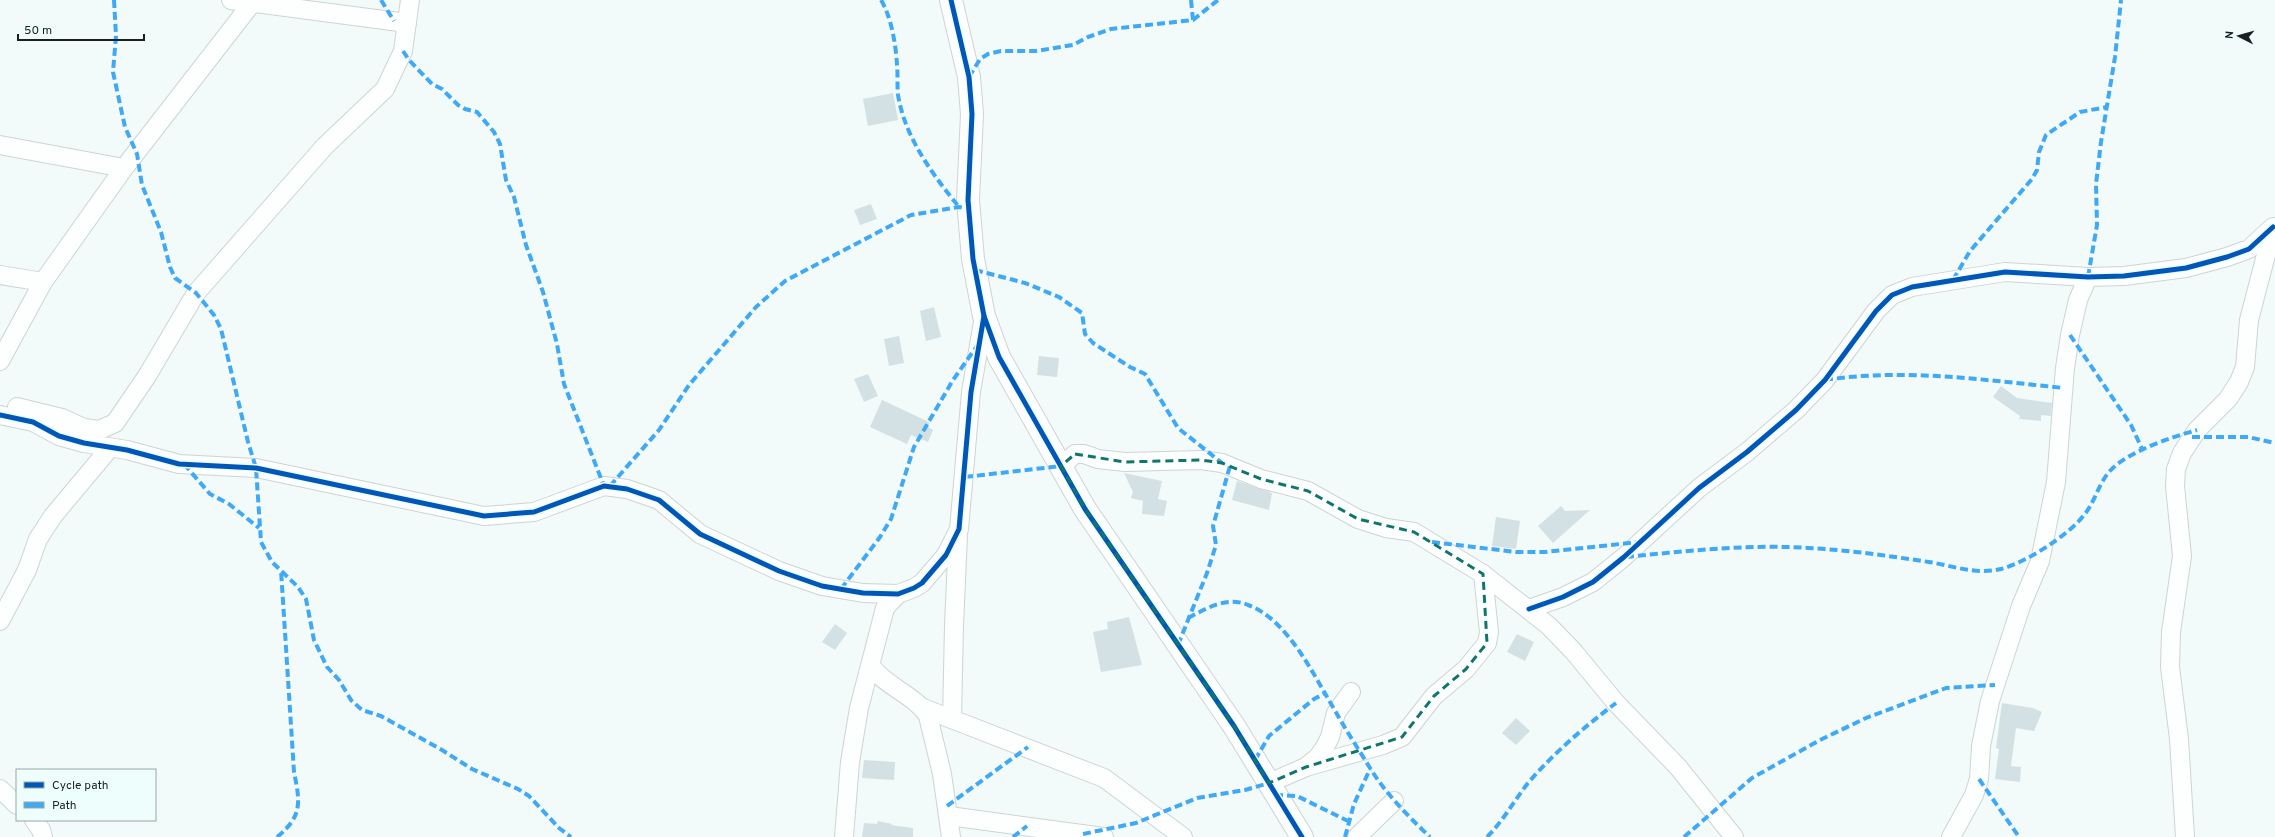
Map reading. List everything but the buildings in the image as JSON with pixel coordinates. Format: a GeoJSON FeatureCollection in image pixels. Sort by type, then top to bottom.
{"type":"FeatureCollection","features":[{"type":"Feature","properties":{"kind":"street"},"geometry":{"type":"LineString","coordinates":[[0,404],[32,409],[62,418],[84,428],[99,430],[115,423],[147,376],[196,293],[325,146],[385,89],[403,51],[410,0]]}},
{"type":"Feature","properties":{"kind":"street"},"geometry":{"type":"LineString","coordinates":[[950,0],[969,77],[972,114],[968,200],[973,259],[984,316],[999,358],[1085,509],[1234,726],[1302,837]]}},
{"type":"Feature","properties":{"kind":"street"},"geometry":{"type":"LineString","coordinates":[[0,361],[43,282],[240,1],[407,23]]}},
{"type":"Feature","properties":{"kind":"street"},"geometry":{"type":"LineString","coordinates":[[0,145],[124,168]]}},
{"type":"Feature","properties":{"kind":"street"},"geometry":{"type":"LineString","coordinates":[[1529,609],[1563,598],[1593,582],[1624,557],[1698,488],[1747,452],[1796,410],[1825,380],[1876,311],[1892,295],[1912,287],[2005,272],[2069,278],[2124,276],[2186,268],[2227,257],[2249,249],[2273,232]]}},
{"type":"Feature","properties":{"kind":"street"},"geometry":{"type":"LineString","coordinates":[[2185,837],[2180,746],[2170,667],[2171,632],[2182,556],[2174,486],[2176,469],[2182,453],[2197,430],[2228,399],[2239,382],[2245,367],[2249,320],[2273,232]]}},
{"type":"Feature","properties":{"kind":"street"},"geometry":{"type":"LineString","coordinates":[[0,275],[43,282]]}},
{"type":"Feature","properties":{"kind":"street"},"geometry":{"type":"LineString","coordinates":[[1951,837],[1977,784],[1981,746],[1990,701],[2022,606],[2040,561],[2056,482],[2065,368],[2070,335],[2078,300],[2088,277]]}},
{"type":"Feature","properties":{"kind":"street"},"geometry":{"type":"LineString","coordinates":[[952,719],[954,625],[959,529],[971,392],[984,316]]}},
{"type":"Feature","properties":{"kind":"street"},"geometry":{"type":"LineString","coordinates":[[0,415],[33,422],[59,436],[109,449],[127,450],[179,464],[256,468],[484,516],[534,512],[604,486],[627,488],[658,500],[700,534],[779,571],[822,586],[863,594],[898,594],[914,588],[922,583],[946,555],[959,529]]}},
{"type":"Feature","properties":{"kind":"street"},"geometry":{"type":"LineString","coordinates":[[0,621],[26,570],[38,539],[72,491],[109,449]]}},
{"type":"Feature","properties":{"kind":"street"},"geometry":{"type":"LineString","coordinates":[[1061,466],[1075,454],[1084,454],[1098,458],[1125,462],[1201,460],[1222,463],[1261,479],[1308,491],[1348,514],[1369,523],[1414,532],[1483,574],[1549,626],[1574,652],[1616,703],[1678,767],[1734,837]]}},
{"type":"Feature","properties":{"kind":"street"},"geometry":{"type":"LineString","coordinates":[[1269,783],[1306,767],[1388,743],[1402,737],[1434,696],[1466,669],[1480,654],[1487,643],[1489,632],[1483,574]]}},
{"type":"Feature","properties":{"kind":"street"},"geometry":{"type":"LineString","coordinates":[[844,837],[852,754],[859,708],[885,608],[898,594]]}},
{"type":"Feature","properties":{"kind":"street"},"geometry":{"type":"LineString","coordinates":[[871,666],[883,679],[923,708],[1104,778],[1183,837]]}},
{"type":"Feature","properties":{"kind":"street"},"geometry":{"type":"LineString","coordinates":[[1306,767],[1318,757],[1325,746],[1330,737],[1336,714],[1351,692]]}},
{"type":"Feature","properties":{"kind":"street"},"geometry":{"type":"LineString","coordinates":[[923,708],[932,725],[942,774],[951,837]]}},
{"type":"Feature","properties":{"kind":"street"},"geometry":{"type":"LineString","coordinates":[[0,789],[16,804]]}},
{"type":"Feature","properties":{"kind":"street"},"geometry":{"type":"LineString","coordinates":[[1357,837],[1394,801]]}},
{"type":"Feature","properties":{"kind":"street"},"geometry":{"type":"LineString","coordinates":[[949,816],[1104,837]]}},
{"type":"Feature","properties":{"kind":"street"},"geometry":{"type":"LineString","coordinates":[[35,821],[41,830],[42,837]]}},
{"type":"Feature","properties":{"kind":"highlighted area"},"geometry":{"type":"Polygon","coordinates":[[[1075,454],[1125,462],[1201,460],[1222,463],[1261,479],[1308,491],[1358,519],[1414,532],[1483,574],[1487,643],[1466,669],[1434,696],[1402,737],[1306,767],[1269,783],[1234,726],[1085,509],[1061,466],[1075,454]]]}},
{"type":"Feature","properties":{"kind":"marked path"},"geometry":{"type":"LineString","coordinates":[[114,0],[116,36],[113,72],[125,127],[137,154],[142,185],[161,232],[170,267],[175,278],[196,293],[214,315],[221,329],[248,442],[256,468],[261,542],[272,562],[298,587],[306,599],[314,640],[327,667],[339,680],[351,700],[362,710],[381,716],[442,750],[472,769],[518,789],[529,796],[559,828],[571,837]]}},
{"type":"Feature","properties":{"kind":"marked path"},"geometry":{"type":"LineString","coordinates":[[381,0],[394,21]]}},
{"type":"Feature","properties":{"kind":"marked path"},"geometry":{"type":"LineString","coordinates":[[881,0],[888,14],[894,40],[898,95],[907,126],[921,155],[939,182],[959,207]]}},
{"type":"Feature","properties":{"kind":"marked path"},"geometry":{"type":"LineString","coordinates":[[1191,0],[1193,20]]}},
{"type":"Feature","properties":{"kind":"marked path"},"geometry":{"type":"LineString","coordinates":[[969,77],[980,59],[988,54],[1001,51],[1036,51],[1073,45],[1088,37],[1111,29],[1193,20],[1218,0]]}},
{"type":"Feature","properties":{"kind":"marked path"},"geometry":{"type":"LineString","coordinates":[[2088,277],[2097,225],[2096,184],[2101,142],[2115,57],[2121,0]]}},
{"type":"Feature","properties":{"kind":"marked path"},"geometry":{"type":"LineString","coordinates":[[403,51],[409,60],[432,84],[442,89],[458,105],[465,109],[477,112],[494,132],[500,144],[506,180],[514,197],[526,245],[543,292],[557,344],[564,384],[604,486]]}},
{"type":"Feature","properties":{"kind":"marked path"},"geometry":{"type":"LineString","coordinates":[[1953,280],[1970,251],[2032,179],[2037,170],[2039,152],[2046,135],[2080,112],[2107,107]]}},
{"type":"Feature","properties":{"kind":"marked path"},"geometry":{"type":"LineString","coordinates":[[610,486],[659,430],[689,385],[756,307],[785,281],[911,215],[959,207],[969,208]]}},
{"type":"Feature","properties":{"kind":"marked path"},"geometry":{"type":"LineString","coordinates":[[975,270],[1025,283],[1059,297],[1082,313],[1085,334],[1093,343],[1130,367],[1145,374],[1178,428],[1222,463]]}},
{"type":"Feature","properties":{"kind":"marked path"},"geometry":{"type":"LineString","coordinates":[[2070,335],[2131,425],[2143,451]]}},
{"type":"Feature","properties":{"kind":"marked path"},"geometry":{"type":"LineString","coordinates":[[841,589],[880,537],[891,519],[914,447],[953,380],[977,346]]}},
{"type":"Feature","properties":{"kind":"marked path"},"geometry":{"type":"LineString","coordinates":[[1825,380],[1884,375],[1944,376],[2064,388]]}},
{"type":"Feature","properties":{"kind":"marked path"},"geometry":{"type":"LineString","coordinates":[[1626,557],[1717,549],[1785,547],[1869,554],[1983,571],[2001,569],[2034,555],[2068,531],[2088,510],[2105,477],[2126,458],[2150,446],[2197,430]]}},
{"type":"Feature","properties":{"kind":"marked path"},"geometry":{"type":"LineString","coordinates":[[2192,437],[2248,437],[2275,443]]}},
{"type":"Feature","properties":{"kind":"marked path"},"geometry":{"type":"LineString","coordinates":[[184,464],[210,494],[229,504],[259,528]]}},
{"type":"Feature","properties":{"kind":"marked path"},"geometry":{"type":"LineString","coordinates":[[965,477],[1061,466]]}},
{"type":"Feature","properties":{"kind":"marked path"},"geometry":{"type":"LineString","coordinates":[[1178,645],[1207,573],[1216,545],[1213,526],[1230,466]]}},
{"type":"Feature","properties":{"kind":"marked path"},"geometry":{"type":"LineString","coordinates":[[1432,542],[1516,552],[1545,552],[1639,542]]}},
{"type":"Feature","properties":{"kind":"marked path"},"geometry":{"type":"LineString","coordinates":[[277,837],[291,822],[298,808],[298,792],[294,772],[281,570]]}},
{"type":"Feature","properties":{"kind":"marked path"},"geometry":{"type":"LineString","coordinates":[[1188,618],[1217,604],[1232,602],[1248,605],[1263,613],[1276,623],[1300,652],[1376,778],[1398,804],[1430,837]]}},
{"type":"Feature","properties":{"kind":"marked path"},"geometry":{"type":"LineString","coordinates":[[1684,837],[1752,778],[1820,740],[1866,718],[1946,688],[1995,685]]}},
{"type":"Feature","properties":{"kind":"marked path"},"geometry":{"type":"LineString","coordinates":[[1255,760],[1269,736],[1314,699],[1325,693]]}},
{"type":"Feature","properties":{"kind":"marked path"},"geometry":{"type":"LineString","coordinates":[[1487,837],[1503,818],[1528,783],[1548,761],[1592,721],[1616,703]]}},
{"type":"Feature","properties":{"kind":"marked path"},"geometry":{"type":"LineString","coordinates":[[947,806],[1028,747]]}},
{"type":"Feature","properties":{"kind":"marked path"},"geometry":{"type":"LineString","coordinates":[[1345,837],[1354,804],[1370,769]]}},
{"type":"Feature","properties":{"kind":"marked path"},"geometry":{"type":"LineString","coordinates":[[1979,779],[2019,837]]}},
{"type":"Feature","properties":{"kind":"marked path"},"geometry":{"type":"LineString","coordinates":[[1083,834],[1136,823],[1197,798],[1245,790],[1269,783]]}},
{"type":"Feature","properties":{"kind":"marked path"},"geometry":{"type":"LineString","coordinates":[[1275,795],[1297,796],[1348,821]]}},
{"type":"Feature","properties":{"kind":"marked path"},"geometry":{"type":"LineString","coordinates":[[1013,837],[1027,826]]}},
{"type":"Feature","properties":{"kind":"cycle path"},"geometry":{"type":"LineString","coordinates":[[951,0],[969,77],[972,114],[968,200],[973,259],[984,316],[999,357],[1085,509],[1234,726],[1302,837]]}},
{"type":"Feature","properties":{"kind":"cycle path"},"geometry":{"type":"LineString","coordinates":[[1529,609],[1563,597],[1593,582],[1624,557],[1699,488],[1747,452],[1796,410],[1825,380],[1876,311],[1892,295],[1912,287],[2005,272],[2088,277],[2124,276],[2186,268],[2227,257],[2249,249],[2273,227]]}},
{"type":"Feature","properties":{"kind":"cycle path"},"geometry":{"type":"LineString","coordinates":[[0,415],[33,422],[59,436],[84,443],[127,450],[179,464],[256,468],[484,516],[534,512],[604,486],[627,489],[659,500],[700,534],[779,571],[822,586],[863,593],[898,594],[914,588],[922,583],[946,555],[959,529],[971,392],[984,316]]}}]}
